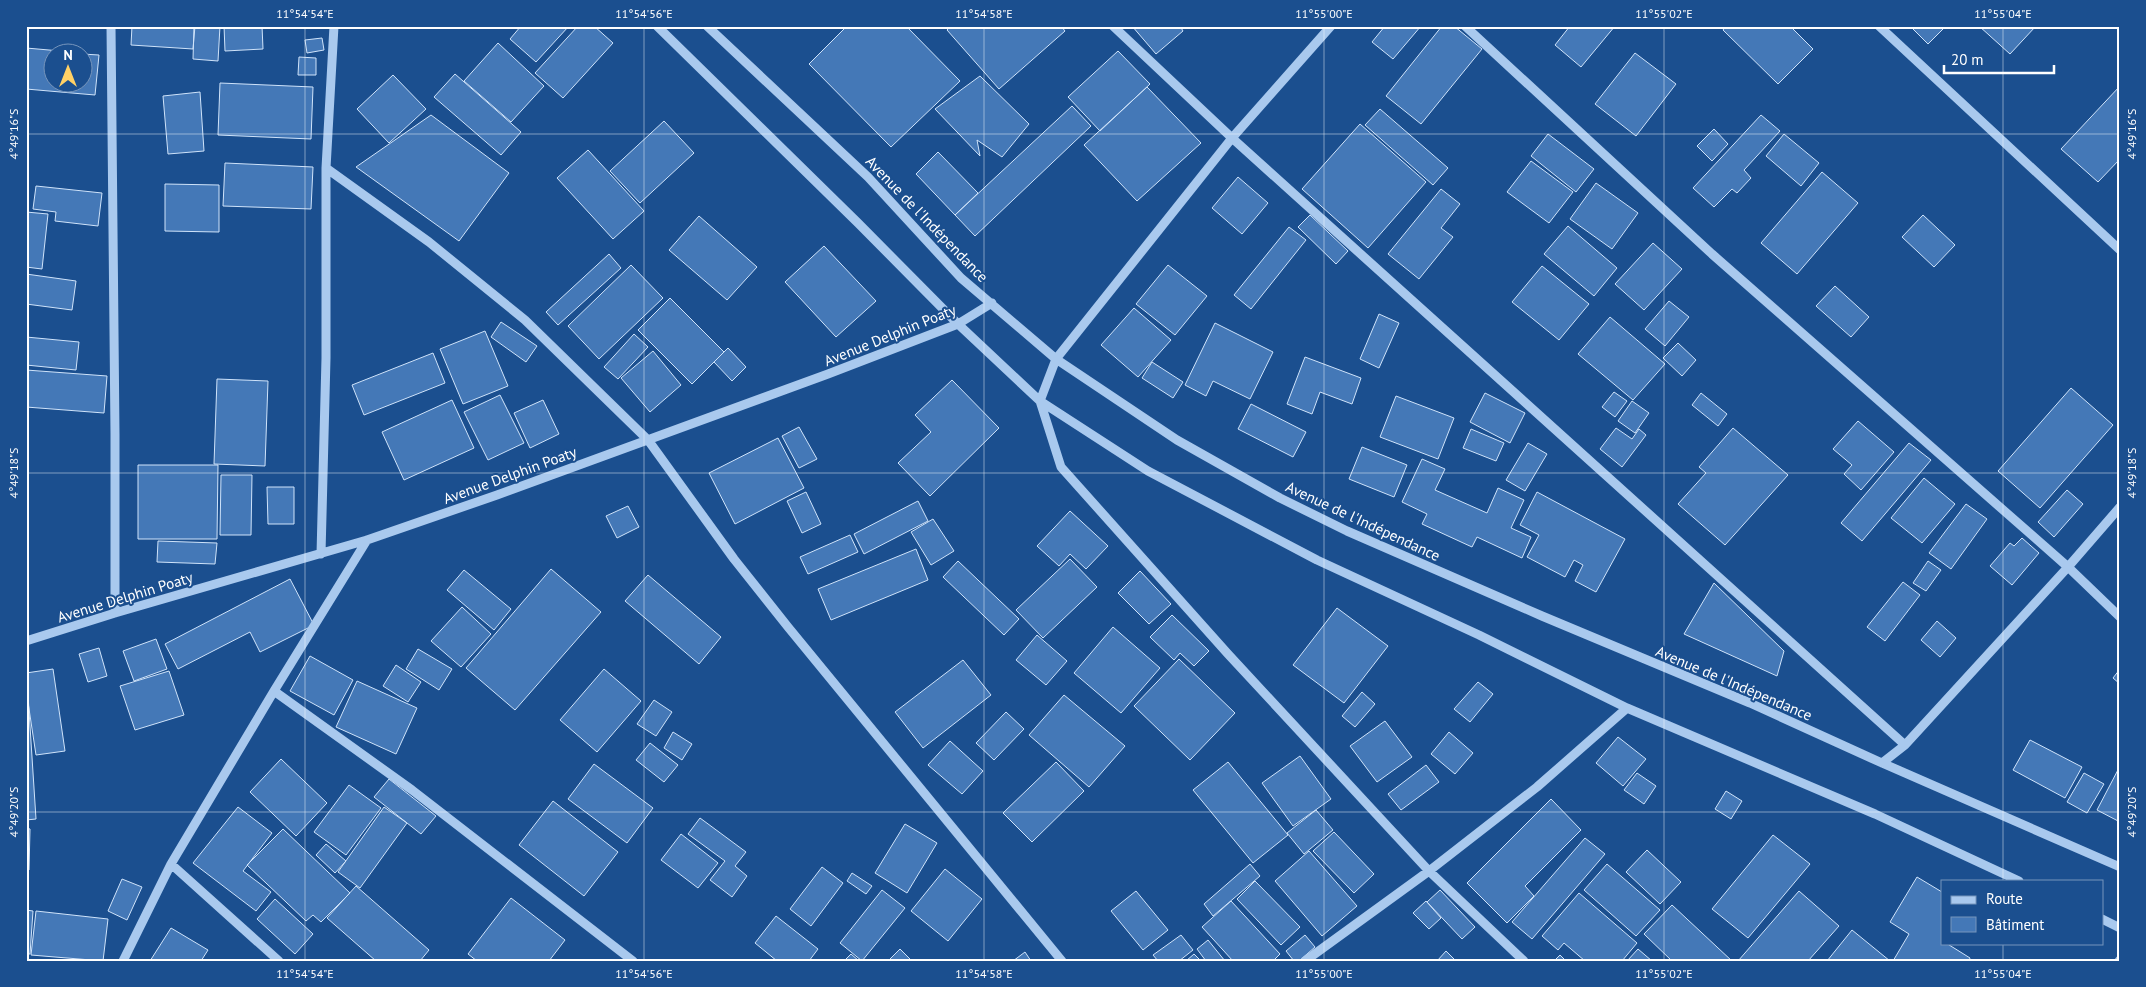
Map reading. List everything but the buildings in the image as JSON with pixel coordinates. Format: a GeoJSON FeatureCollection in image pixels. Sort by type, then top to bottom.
{"type":"FeatureCollection","features":[{"type":"Feature","properties":{"kind":"street"},"geometry":{"type":"LineString","coordinates":[[111,26],[115,613]]}},
{"type":"Feature","properties":{"kind":"street"},"geometry":{"type":"LineString","coordinates":[[321,554],[326,358],[326,168],[334,26]]}},
{"type":"Feature","properties":{"kind":"street"},"geometry":{"type":"LineString","coordinates":[[657,26],[958,324],[1040,401],[1148,471],[1317,560],[1479,635],[1627,708],[1875,814],[2017,880]]}},
{"type":"Feature","properties":{"kind":"street","name":"Avenue de l'Indépendance"},"geometry":{"type":"LineString","coordinates":[[707,26],[868,177],[962,278],[1056,359],[1177,440],[1280,498],[1347,530],[1542,616],[1750,703],[2120,867]]}},
{"type":"Feature","properties":{"kind":"street"},"geometry":{"type":"LineString","coordinates":[[1113,26],[1232,138],[1905,745]]}},
{"type":"Feature","properties":{"kind":"street"},"geometry":{"type":"LineString","coordinates":[[1331,26],[1232,138],[1056,359],[1040,401],[1060,466],[1228,654],[1429,871],[1524,961]]}},
{"type":"Feature","properties":{"kind":"street"},"geometry":{"type":"LineString","coordinates":[[1465,26],[1719,260],[2068,567],[2120,617]]}},
{"type":"Feature","properties":{"kind":"street"},"geometry":{"type":"LineString","coordinates":[[1879,26],[2120,250]]}},
{"type":"Feature","properties":{"kind":"street"},"geometry":{"type":"LineString","coordinates":[[326,168],[429,242],[525,320],[648,440],[734,559],[788,627],[1062,961]]}},
{"type":"Feature","properties":{"kind":"street","name":"Avenue Delphin Poaty"},"geometry":{"type":"LineString","coordinates":[[26,641],[366,540],[648,440],[958,324],[992,303]]}},
{"type":"Feature","properties":{"kind":"street"},"geometry":{"type":"LineString","coordinates":[[1882,763],[1905,745],[2068,567],[2120,506]]}},
{"type":"Feature","properties":{"kind":"street"},"geometry":{"type":"LineString","coordinates":[[123,961],[172,864],[366,540]]}},
{"type":"Feature","properties":{"kind":"street"},"geometry":{"type":"LineString","coordinates":[[274,691],[412,790],[634,961]]}},
{"type":"Feature","properties":{"kind":"street"},"geometry":{"type":"LineString","coordinates":[[1305,961],[1429,871],[1538,787],[1627,708]]}},
{"type":"Feature","properties":{"kind":"street"},"geometry":{"type":"LineString","coordinates":[[172,864],[279,961]]}},
{"type":"Feature","properties":{"kind":"street"},"geometry":{"type":"LineString","coordinates":[[2104,921],[2120,928]]}}]}
